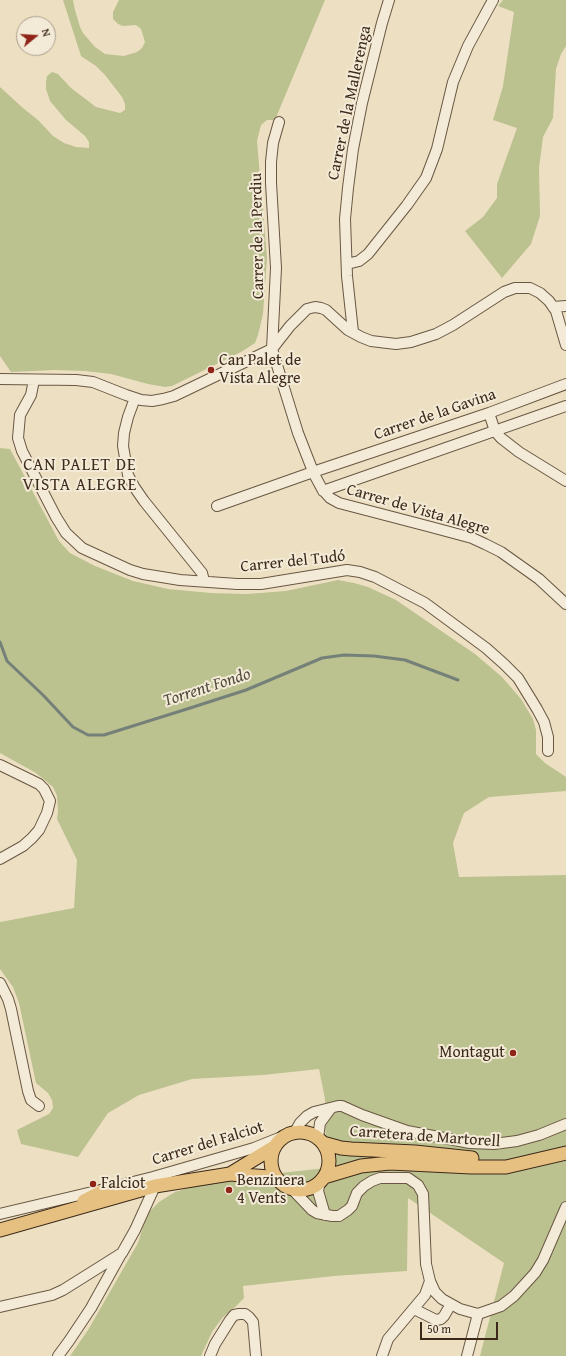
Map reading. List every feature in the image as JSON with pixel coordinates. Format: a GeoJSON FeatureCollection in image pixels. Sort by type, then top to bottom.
{"type":"FeatureCollection","features":[{"type":"Feature","properties":{"kind":"main road","name":"Carretera de Martorell"},"geometry":{"type":"LineString","coordinates":[[289,1134],[304,1132],[334,1146],[351,1149],[415,1152],[447,1156],[526,1161]]}},
{"type":"Feature","properties":{"kind":"main road"},"geometry":{"type":"LineString","coordinates":[[230,1174],[274,1147],[289,1134]]}},
{"type":"Feature","properties":{"kind":"main road","name":"Carretera de Martorell"},"geometry":{"type":"LineString","coordinates":[[320,1140],[327,1149],[329,1163],[322,1180]]}},
{"type":"Feature","properties":{"kind":"main road"},"geometry":{"type":"LineString","coordinates":[[274,1147],[271,1162],[272,1169],[278,1180],[285,1186],[292,1189]]}},
{"type":"Feature","properties":{"kind":"main road","name":"Carretera de Martorell"},"geometry":{"type":"LineString","coordinates":[[292,1189],[306,1189],[347,1169],[372,1164],[396,1163],[471,1167],[506,1167],[526,1161],[566,1153]]}},
{"type":"Feature","properties":{"kind":"main road"},"geometry":{"type":"LineString","coordinates":[[0,1230],[155,1186],[230,1174],[269,1177],[278,1180]]}},
{"type":"Feature","properties":{"kind":"main road"},"geometry":{"type":"LineString","coordinates":[[64,1213],[90,1197],[109,1188]]}},
{"type":"Feature","properties":{"kind":"street","name":"Carrer de la Mallerenga"},"geometry":{"type":"LineString","coordinates":[[353,332],[345,219],[353,149],[362,103],[389,0]]}},
{"type":"Feature","properties":{"kind":"street"},"geometry":{"type":"LineString","coordinates":[[347,264],[359,260],[368,254],[407,205],[426,178],[437,149],[453,82],[468,46],[493,0]]}},
{"type":"Feature","properties":{"kind":"street","name":"Carrer de la Perdiu"},"geometry":{"type":"LineString","coordinates":[[272,349],[276,268],[271,190],[271,162],[273,143],[279,122]]}},
{"type":"Feature","properties":{"kind":"street"},"geometry":{"type":"LineString","coordinates":[[0,380],[76,380],[93,382],[135,398],[152,401],[174,396],[272,349],[307,309],[315,307],[326,310],[348,330],[371,341],[384,344],[396,344],[424,339],[436,334],[453,325],[504,292],[515,288],[530,288],[540,293],[549,301],[556,312],[566,345]]}},
{"type":"Feature","properties":{"kind":"street"},"geometry":{"type":"LineString","coordinates":[[553,307],[566,306]]}},
{"type":"Feature","properties":{"kind":"street","name":"Carrer de Vista Alegre"},"geometry":{"type":"LineString","coordinates":[[272,349],[289,405],[313,472],[323,491],[330,498],[339,503],[472,538],[501,552],[539,579],[566,604]]}},
{"type":"Feature","properties":{"kind":"street","name":"Carrer del Tudó"},"geometry":{"type":"LineString","coordinates":[[34,380],[31,395],[20,415],[18,438],[22,451],[34,477],[56,517],[66,534],[82,548],[130,570],[162,578],[237,584],[261,584],[348,570],[360,572],[387,582],[425,603],[456,625],[486,648],[518,678],[532,699],[544,722],[548,737],[548,751]]}},
{"type":"Feature","properties":{"kind":"street","name":"Carrer de la Gavina"},"geometry":{"type":"LineString","coordinates":[[217,506],[489,413],[566,384]]}},
{"type":"Feature","properties":{"kind":"street"},"geometry":{"type":"LineString","coordinates":[[135,398],[128,416],[124,433],[123,446],[128,475],[144,501],[202,573],[204,581]]}},
{"type":"Feature","properties":{"kind":"street"},"geometry":{"type":"LineString","coordinates":[[323,491],[566,406]]}},
{"type":"Feature","properties":{"kind":"street"},"geometry":{"type":"LineString","coordinates":[[489,413],[495,431],[501,438],[519,452],[566,481]]}},
{"type":"Feature","properties":{"kind":"street"},"geometry":{"type":"LineString","coordinates":[[0,765],[38,784],[44,790],[50,801],[47,813],[39,830],[23,846],[0,859]]}},
{"type":"Feature","properties":{"kind":"street"},"geometry":{"type":"LineString","coordinates":[[0,983],[11,1008],[28,1091],[31,1100],[39,1106]]}},
{"type":"Feature","properties":{"kind":"street"},"geometry":{"type":"LineString","coordinates":[[289,1134],[307,1116],[314,1112],[342,1106],[362,1115],[407,1131],[470,1143],[494,1144],[517,1141],[539,1135],[566,1124]]}},
{"type":"Feature","properties":{"kind":"street"},"geometry":{"type":"LineString","coordinates":[[320,1140],[320,1123],[331,1108]]}},
{"type":"Feature","properties":{"kind":"street","name":"Carrer del Falciot"},"geometry":{"type":"LineString","coordinates":[[0,1214],[109,1188],[254,1148],[289,1134]]}},
{"type":"Feature","properties":{"kind":"street"},"geometry":{"type":"LineString","coordinates":[[292,1189],[312,1210],[317,1213],[339,1216],[348,1210],[358,1193],[372,1180],[380,1178],[408,1178],[414,1181],[423,1194],[426,1264],[430,1281],[435,1292],[442,1299],[460,1309],[478,1314],[501,1306],[514,1296],[535,1273],[543,1260],[566,1207]]}},
{"type":"Feature","properties":{"kind":"street"},"geometry":{"type":"LineString","coordinates":[[322,1180],[318,1191],[325,1215]]}},
{"type":"Feature","properties":{"kind":"street"},"geometry":{"type":"LineString","coordinates":[[58,1356],[91,1308],[135,1230],[155,1186]]}},
{"type":"Feature","properties":{"kind":"street"},"geometry":{"type":"LineString","coordinates":[[0,1307],[52,1295],[63,1290],[122,1253]]}},
{"type":"Feature","properties":{"kind":"street"},"geometry":{"type":"LineString","coordinates":[[382,1356],[388,1339],[425,1295],[430,1281]]}},
{"type":"Feature","properties":{"kind":"street"},"geometry":{"type":"LineString","coordinates":[[414,1309],[436,1320],[444,1316],[451,1304]]}},
{"type":"Feature","properties":{"kind":"street"},"geometry":{"type":"LineString","coordinates":[[210,1356],[215,1344],[230,1320],[234,1316],[245,1314],[253,1322],[256,1356]]}},
{"type":"Feature","properties":{"kind":"street"},"geometry":{"type":"LineString","coordinates":[[467,1356],[478,1314]]}},
{"type":"Feature","properties":{"kind":"green space"},"geometry":{"type":"Polygon","coordinates":[[[63,0],[73,0],[80,27],[95,47],[105,54],[124,56],[137,52],[142,48],[145,42],[141,29],[136,25],[123,26],[118,24],[113,19],[113,12],[119,0],[325,0],[275,120],[267,120],[261,125],[257,141],[267,258],[263,314],[255,343],[241,352],[172,386],[165,387],[111,374],[85,371],[55,370],[11,372],[0,356],[0,87],[38,120],[53,136],[64,143],[76,147],[89,148],[89,142],[85,136],[66,120],[50,101],[46,89],[46,82],[47,76],[52,72],[58,74],[71,88],[96,107],[120,113],[125,110],[125,104],[122,97],[105,75],[96,66],[81,56],[63,0]]]}},
{"type":"Feature","properties":{"kind":"green space"},"geometry":{"type":"Polygon","coordinates":[[[503,0],[566,0],[566,46],[561,54],[556,69],[553,118],[543,137],[539,168],[540,216],[531,244],[502,278],[465,231],[483,217],[497,198],[497,184],[517,128],[493,120],[503,86],[514,12],[498,6],[503,0]]]}},
{"type":"Feature","properties":{"kind":"green space"},"geometry":{"type":"Polygon","coordinates":[[[0,448],[10,449],[59,541],[70,553],[95,566],[133,581],[168,589],[211,593],[247,594],[286,591],[338,580],[368,587],[396,600],[475,654],[502,677],[521,699],[533,719],[536,730],[536,754],[545,763],[566,777],[566,791],[489,797],[464,813],[453,843],[459,877],[566,875],[566,1356],[480,1356],[504,1263],[408,1198],[407,1271],[334,1276],[243,1286],[244,1298],[223,1317],[212,1332],[201,1356],[70,1356],[88,1330],[138,1243],[150,1211],[159,1202],[175,1192],[226,1179],[326,1168],[325,1099],[319,1069],[263,1075],[192,1079],[139,1095],[108,1113],[78,1157],[21,1144],[17,1130],[49,1114],[53,1108],[52,1100],[48,1093],[36,1083],[19,1003],[13,987],[0,969],[0,922],[74,908],[77,860],[57,819],[57,796],[53,787],[36,773],[0,753],[0,448]]]}},
{"type":"Feature","properties":{"kind":"waterway","name":"Torrent Fondo"},"geometry":{"type":"LineString","coordinates":[[0,642],[7,661],[43,695],[73,727],[88,735],[104,735],[246,690],[322,658],[344,655],[374,656],[405,660],[458,680]]}},
{"type":"Feature","properties":{"kind":"place","name":"Can Palet de Vista Alegre"},"geometry":{"type":"Point","coordinates":[211,370]}},
{"type":"Feature","properties":{"kind":"place","name":"Montagut"},"geometry":{"type":"Point","coordinates":[513,1053]}},
{"type":"Feature","properties":{"kind":"place","name":"Falciot"},"geometry":{"type":"Point","coordinates":[93,1184]}},
{"type":"Feature","properties":{"kind":"place","name":"Benzinera 4 Vents"},"geometry":{"type":"Point","coordinates":[229,1190]}},
{"type":"Feature","properties":{"kind":"district","name":"CAN PALET DE VISTA ALEGRE"},"geometry":{"type":"Point","coordinates":[80,476]}}]}
